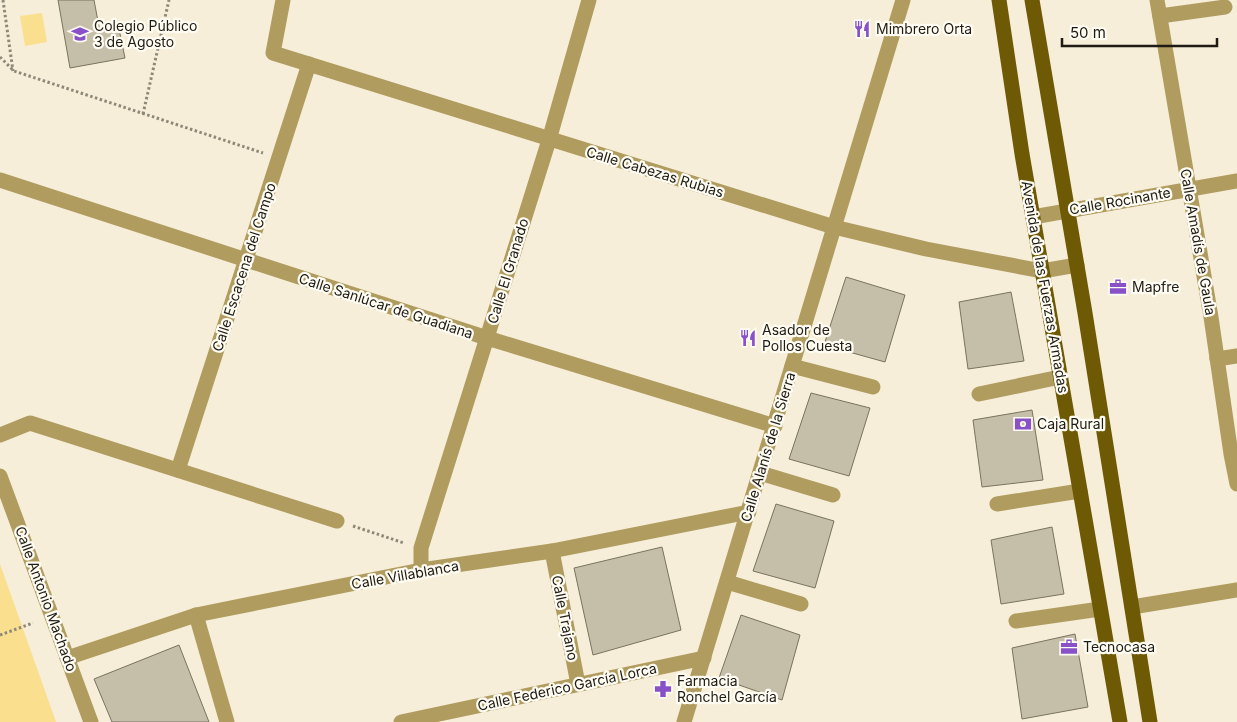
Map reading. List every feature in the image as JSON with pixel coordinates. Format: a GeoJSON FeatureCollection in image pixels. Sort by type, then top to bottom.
{"type":"FeatureCollection","features":[{"type":"Feature","properties":{"kind":"main road","name":"Avenida de las Fuerzas Armadas"},"geometry":{"type":"LineString","coordinates":[[999,0],[1042,271],[1120,722]]}},
{"type":"Feature","properties":{"kind":"main road"},"geometry":{"type":"LineString","coordinates":[[1032,0],[1077,265],[1150,722]]}},
{"type":"Feature","properties":{"kind":"street","name":"Calle Cabezas Rubias"},"geometry":{"type":"LineString","coordinates":[[283,0],[273,53],[834,227],[926,249],[1042,271]]}},
{"type":"Feature","properties":{"kind":"street","name":"Calle El Granado"},"geometry":{"type":"LineString","coordinates":[[421,570],[421,548],[549,140],[589,0]]}},
{"type":"Feature","properties":{"kind":"street","name":"Calle Alanís de la Sierra"},"geometry":{"type":"LineString","coordinates":[[684,722],[775,426],[902,0]]}},
{"type":"Feature","properties":{"kind":"street","name":"Calle Amadís de Gaula"},"geometry":{"type":"LineString","coordinates":[[1157,0],[1237,484]]}},
{"type":"Feature","properties":{"kind":"street"},"geometry":{"type":"LineString","coordinates":[[1160,16],[1225,7]]}},
{"type":"Feature","properties":{"kind":"street","name":"Calle Escacena del Campo"},"geometry":{"type":"LineString","coordinates":[[178,470],[309,64]]}},
{"type":"Feature","properties":{"kind":"street","name":"Calle Sanlúcar de Guadiana"},"geometry":{"type":"LineString","coordinates":[[0,180],[487,338],[775,426]]}},
{"type":"Feature","properties":{"kind":"street","name":"Calle Rocinante"},"geometry":{"type":"LineString","coordinates":[[1033,216],[1237,181]]}},
{"type":"Feature","properties":{"kind":"street"},"geometry":{"type":"LineString","coordinates":[[1042,271],[1077,265]]}},
{"type":"Feature","properties":{"kind":"street"},"geometry":{"type":"LineString","coordinates":[[1217,359],[1237,356]]}},
{"type":"Feature","properties":{"kind":"street"},"geometry":{"type":"LineString","coordinates":[[792,366],[873,388]]}},
{"type":"Feature","properties":{"kind":"street"},"geometry":{"type":"LineString","coordinates":[[979,394],[1060,377]]}},
{"type":"Feature","properties":{"kind":"street"},"geometry":{"type":"LineString","coordinates":[[0,435],[30,423],[341,522]]}},
{"type":"Feature","properties":{"kind":"street"},"geometry":{"type":"LineString","coordinates":[[760,473],[833,495]]}},
{"type":"Feature","properties":{"kind":"street","name":"Calle Antonio Machado"},"geometry":{"type":"LineString","coordinates":[[0,476],[91,722]]}},
{"type":"Feature","properties":{"kind":"street"},"geometry":{"type":"LineString","coordinates":[[997,504],[1080,491]]}},
{"type":"Feature","properties":{"kind":"street","name":"Calle Villablanca"},"geometry":{"type":"LineString","coordinates":[[67,658],[196,615],[421,570],[552,551],[749,512]]}},
{"type":"Feature","properties":{"kind":"street","name":"Calle Trajano"},"geometry":{"type":"LineString","coordinates":[[552,551],[578,684]]}},
{"type":"Feature","properties":{"kind":"street"},"geometry":{"type":"LineString","coordinates":[[727,582],[801,604]]}},
{"type":"Feature","properties":{"kind":"street"},"geometry":{"type":"LineString","coordinates":[[1132,607],[1237,590]]}},
{"type":"Feature","properties":{"kind":"street"},"geometry":{"type":"LineString","coordinates":[[1016,622],[1100,609]]}},
{"type":"Feature","properties":{"kind":"street"},"geometry":{"type":"LineString","coordinates":[[196,615],[227,722]]}},
{"type":"Feature","properties":{"kind":"street","name":"Calle Federico García Lorca"},"geometry":{"type":"LineString","coordinates":[[401,722],[704,658]]}},
{"type":"Feature","properties":{"kind":"path"},"geometry":{"type":"LineString","coordinates":[[3,0],[14,71]]}},
{"type":"Feature","properties":{"kind":"path"},"geometry":{"type":"LineString","coordinates":[[143,114],[169,0]]}},
{"type":"Feature","properties":{"kind":"path"},"geometry":{"type":"LineString","coordinates":[[0,57],[14,71],[267,154]]}},
{"type":"Feature","properties":{"kind":"path"},"geometry":{"type":"LineString","coordinates":[[341,522],[406,544]]}},
{"type":"Feature","properties":{"kind":"path"},"geometry":{"type":"LineString","coordinates":[[0,635],[33,623]]}},
{"type":"Feature","properties":{"kind":"shaded area"},"geometry":{"type":"Polygon","coordinates":[[[42,13],[47,42],[25,46],[20,16],[42,13]]]}},
{"type":"Feature","properties":{"kind":"shaded area"},"geometry":{"type":"Polygon","coordinates":[[[0,564],[56,722],[0,722],[0,564]]]}},
{"type":"Feature","properties":{"kind":"building"},"geometry":{"type":"Polygon","coordinates":[[[58,0],[94,0],[100,32],[119,29],[125,58],[70,68],[58,0]]]}},
{"type":"Feature","properties":{"kind":"building"},"geometry":{"type":"Polygon","coordinates":[[[846,277],[905,295],[885,362],[824,345],[846,277]]]}},
{"type":"Feature","properties":{"kind":"building"},"geometry":{"type":"Polygon","coordinates":[[[1011,292],[1024,361],[968,369],[959,302],[1011,292]]]}},
{"type":"Feature","properties":{"kind":"building"},"geometry":{"type":"Polygon","coordinates":[[[811,393],[870,408],[849,476],[789,459],[811,393]]]}},
{"type":"Feature","properties":{"kind":"building"},"geometry":{"type":"Polygon","coordinates":[[[1032,410],[1043,480],[982,487],[973,420],[1032,410]]]}},
{"type":"Feature","properties":{"kind":"building"},"geometry":{"type":"Polygon","coordinates":[[[776,504],[834,521],[815,588],[753,571],[776,504]]]}},
{"type":"Feature","properties":{"kind":"building"},"geometry":{"type":"Polygon","coordinates":[[[1052,527],[1064,594],[1001,604],[991,540],[1052,527]]]}},
{"type":"Feature","properties":{"kind":"building"},"geometry":{"type":"Polygon","coordinates":[[[662,547],[681,630],[593,655],[574,568],[662,547]]]}},
{"type":"Feature","properties":{"kind":"building"},"geometry":{"type":"Polygon","coordinates":[[[741,615],[800,635],[782,700],[719,678],[741,615]]]}},
{"type":"Feature","properties":{"kind":"building"},"geometry":{"type":"Polygon","coordinates":[[[1075,634],[1088,707],[1022,719],[1012,648],[1075,634]]]}},
{"type":"Feature","properties":{"kind":"building"},"geometry":{"type":"Polygon","coordinates":[[[179,645],[209,722],[112,722],[94,679],[179,645]]]}},
{"type":"Feature","properties":{"kind":"place","name":"Mimbrero Orta"},"geometry":{"type":"Point","coordinates":[862,29]}},
{"type":"Feature","properties":{"kind":"place","name":"Colegio Público 3 de Agosto"},"geometry":{"type":"Point","coordinates":[80,34]}},
{"type":"Feature","properties":{"kind":"place","name":"Mapfre"},"geometry":{"type":"Point","coordinates":[1118,287]}},
{"type":"Feature","properties":{"kind":"place","name":"Asador de Pollos Cuesta"},"geometry":{"type":"Point","coordinates":[748,338]}},
{"type":"Feature","properties":{"kind":"place","name":"Caja Rural"},"geometry":{"type":"Point","coordinates":[1023,424]}},
{"type":"Feature","properties":{"kind":"place","name":"Tecnocasa"},"geometry":{"type":"Point","coordinates":[1069,647]}},
{"type":"Feature","properties":{"kind":"place","name":"Farmacia Ronchel García"},"geometry":{"type":"Point","coordinates":[663,689]}}]}
